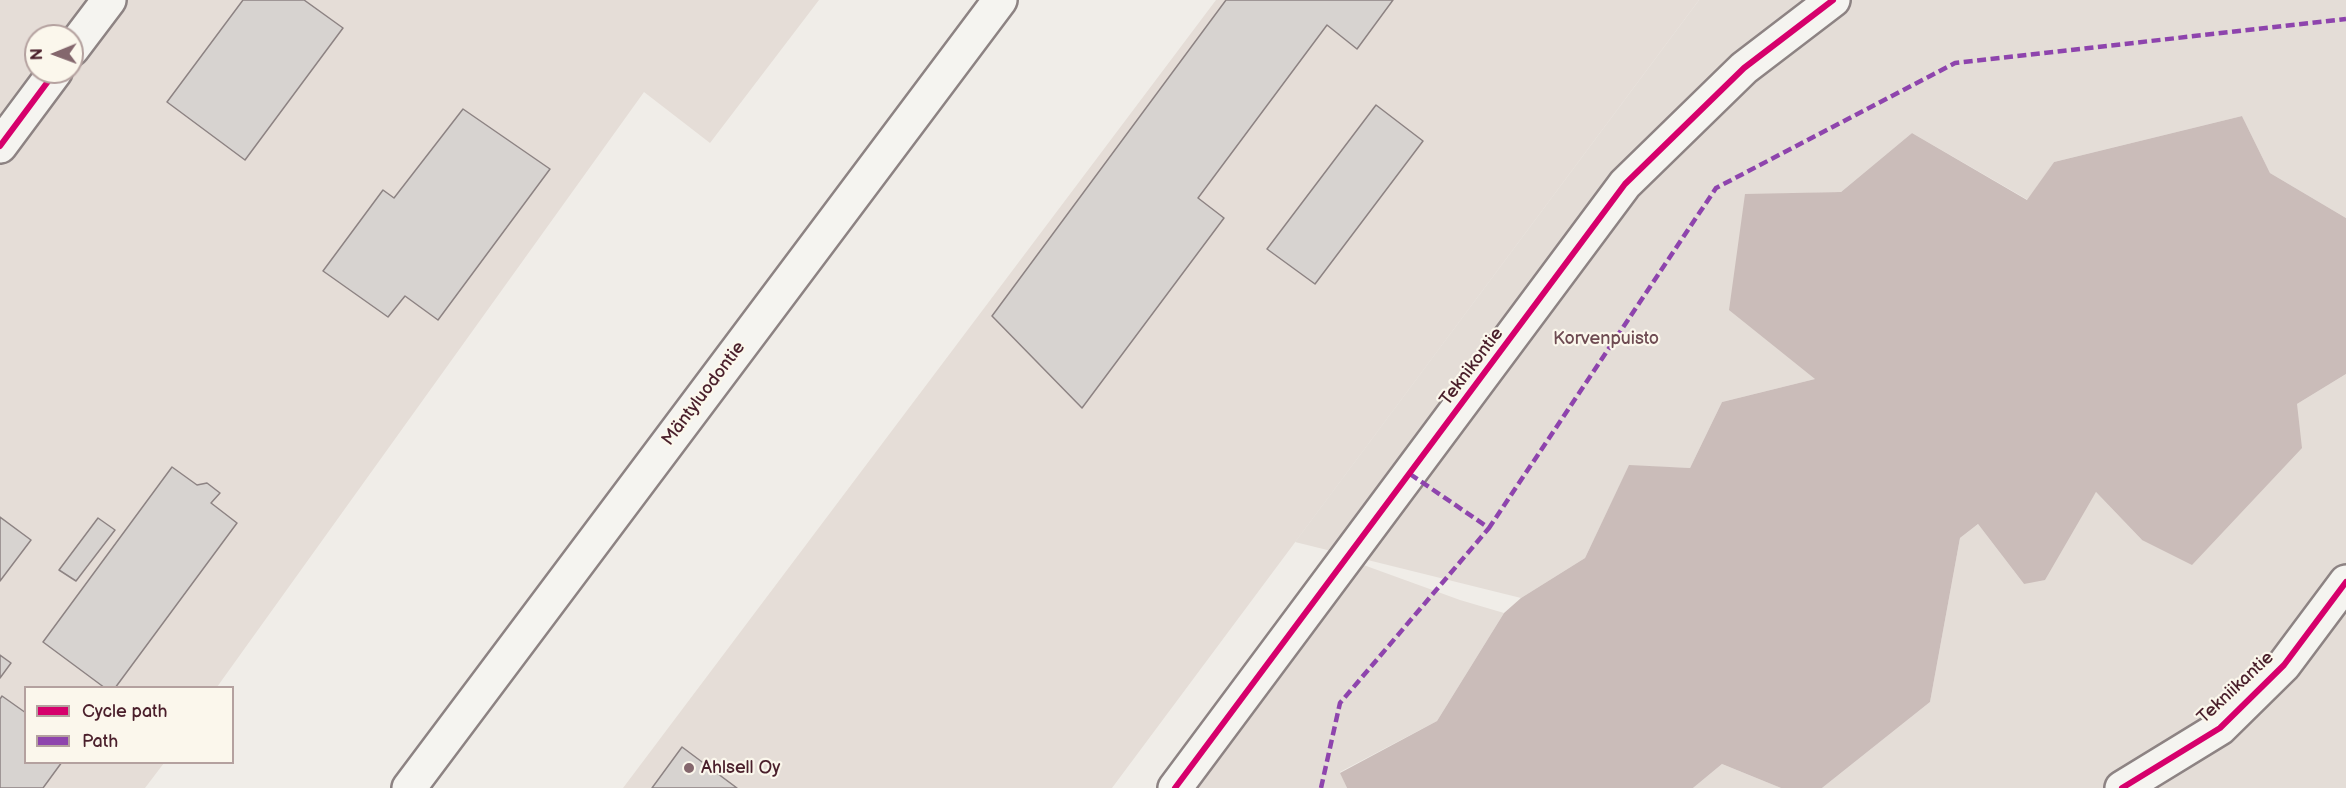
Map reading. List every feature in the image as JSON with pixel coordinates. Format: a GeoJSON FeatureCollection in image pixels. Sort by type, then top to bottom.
{"type":"FeatureCollection","features":[{"type":"Feature","properties":{"kind":"main road"},"geometry":{"type":"LineString","coordinates":[[84,33],[109,0]]}},
{"type":"Feature","properties":{"kind":"main road","name":"Mäntyluodontie"},"geometry":{"type":"LineString","coordinates":[[409,788],[1000,0]]}},
{"type":"Feature","properties":{"kind":"main road","name":"Teknikontie"},"geometry":{"type":"LineString","coordinates":[[1175,788],[1625,184],[1744,68],[1833,0]]}},
{"type":"Feature","properties":{"kind":"main road"},"geometry":{"type":"LineString","coordinates":[[0,146],[46,84]]}},
{"type":"Feature","properties":{"kind":"main road","name":"Tekniikantie"},"geometry":{"type":"LineString","coordinates":[[2122,788],[2220,728],[2284,665],[2346,582]]}},
{"type":"Feature","properties":{"kind":"shaded area"},"geometry":{"type":"Polygon","coordinates":[[[0,0],[819,0],[710,143],[644,92],[218,686],[24,686],[24,764],[163,764],[145,788],[0,788],[0,0]]]}},
{"type":"Feature","properties":{"kind":"shaded area"},"geometry":{"type":"Polygon","coordinates":[[[1216,0],[1699,0],[1112,788],[623,788],[1216,0]]]}},
{"type":"Feature","properties":{"kind":"shaded area"},"geometry":{"type":"Polygon","coordinates":[[[2242,116],[2270,173],[2346,218],[2346,374],[2297,404],[2302,448],[2192,565],[2142,540],[2096,492],[2045,580],[2024,584],[1978,524],[1960,538],[1930,702],[1822,788],[1781,788],[1722,764],[1693,788],[1347,788],[1340,773],[1437,721],[1504,613],[1521,598],[1585,558],[1629,465],[1690,468],[1722,402],[1815,379],[1729,310],[1745,194],[1841,192],[1912,133],[2027,200],[2054,162],[2242,116]]]}},
{"type":"Feature","properties":{"kind":"green space","name":"Korvenpuisto"},"geometry":{"type":"Polygon","coordinates":[[[1699,0],[2346,0],[2346,218],[2270,173],[2242,116],[2054,162],[2028,200],[1912,133],[1841,192],[1745,195],[1815,379],[1722,402],[1690,468],[1629,466],[1585,558],[1521,598],[1295,542],[1699,0]]]}},
{"type":"Feature","properties":{"kind":"green space"},"geometry":{"type":"Polygon","coordinates":[[[2346,374],[2346,788],[1822,788],[1930,702],[1960,538],[1978,524],[2024,584],[2096,492],[2142,540],[2297,404],[2346,374]]]}},
{"type":"Feature","properties":{"kind":"green space"},"geometry":{"type":"Polygon","coordinates":[[[1347,559],[1460,600],[1504,613],[1437,721],[1340,772],[1347,788],[1175,788],[1347,559]]]}},
{"type":"Feature","properties":{"kind":"green space"},"geometry":{"type":"Polygon","coordinates":[[[1722,764],[1781,788],[1693,788],[1722,764]]]}},
{"type":"Feature","properties":{"kind":"building"},"geometry":{"type":"Polygon","coordinates":[[[243,0],[304,0],[343,28],[245,160],[167,102],[243,0]]]}},
{"type":"Feature","properties":{"kind":"building"},"geometry":{"type":"Polygon","coordinates":[[[1226,0],[1393,0],[1357,49],[1327,25],[1198,198],[1224,218],[1082,408],[992,316],[1226,0]]]}},
{"type":"Feature","properties":{"kind":"building"},"geometry":{"type":"Polygon","coordinates":[[[1376,105],[1423,141],[1315,284],[1267,249],[1376,105]]]}},
{"type":"Feature","properties":{"kind":"building"},"geometry":{"type":"Polygon","coordinates":[[[463,109],[550,169],[438,320],[405,296],[388,317],[323,271],[383,190],[394,198],[463,109]]]}},
{"type":"Feature","properties":{"kind":"building"},"geometry":{"type":"Polygon","coordinates":[[[172,467],[197,485],[207,483],[220,493],[211,503],[237,523],[116,686],[102,686],[43,642],[172,467]]]}},
{"type":"Feature","properties":{"kind":"building"},"geometry":{"type":"Polygon","coordinates":[[[0,517],[31,540],[0,581],[0,517]]]}},
{"type":"Feature","properties":{"kind":"building"},"geometry":{"type":"Polygon","coordinates":[[[98,518],[115,530],[76,581],[59,570],[98,518]]]}},
{"type":"Feature","properties":{"kind":"building"},"geometry":{"type":"Polygon","coordinates":[[[0,655],[11,663],[0,678],[0,655]]]}},
{"type":"Feature","properties":{"kind":"building"},"geometry":{"type":"Polygon","coordinates":[[[2,696],[24,712],[24,764],[61,764],[43,788],[0,788],[0,699],[2,696]]]}},
{"type":"Feature","properties":{"kind":"building","name":"Ahlsell Oy"},"geometry":{"type":"Polygon","coordinates":[[[682,747],[737,788],[652,788],[682,747]]]}},
{"type":"Feature","properties":{"kind":"marked path"},"geometry":{"type":"LineString","coordinates":[[1410,474],[1489,528],[1716,188],[1955,63],[2346,19]]}},
{"type":"Feature","properties":{"kind":"marked path"},"geometry":{"type":"LineString","coordinates":[[1321,788],[1340,703],[1489,528]]}},
{"type":"Feature","properties":{"kind":"cycle path"},"geometry":{"type":"LineString","coordinates":[[1175,788],[1625,184],[1744,68],[1833,0]]}},
{"type":"Feature","properties":{"kind":"cycle path"},"geometry":{"type":"LineString","coordinates":[[0,146],[46,84]]}},
{"type":"Feature","properties":{"kind":"cycle path"},"geometry":{"type":"LineString","coordinates":[[2122,788],[2220,728],[2284,665],[2346,582]]}},
{"type":"Feature","properties":{"kind":"place","name":"Ahlsell Oy"},"geometry":{"type":"Point","coordinates":[689,768]}}]}
